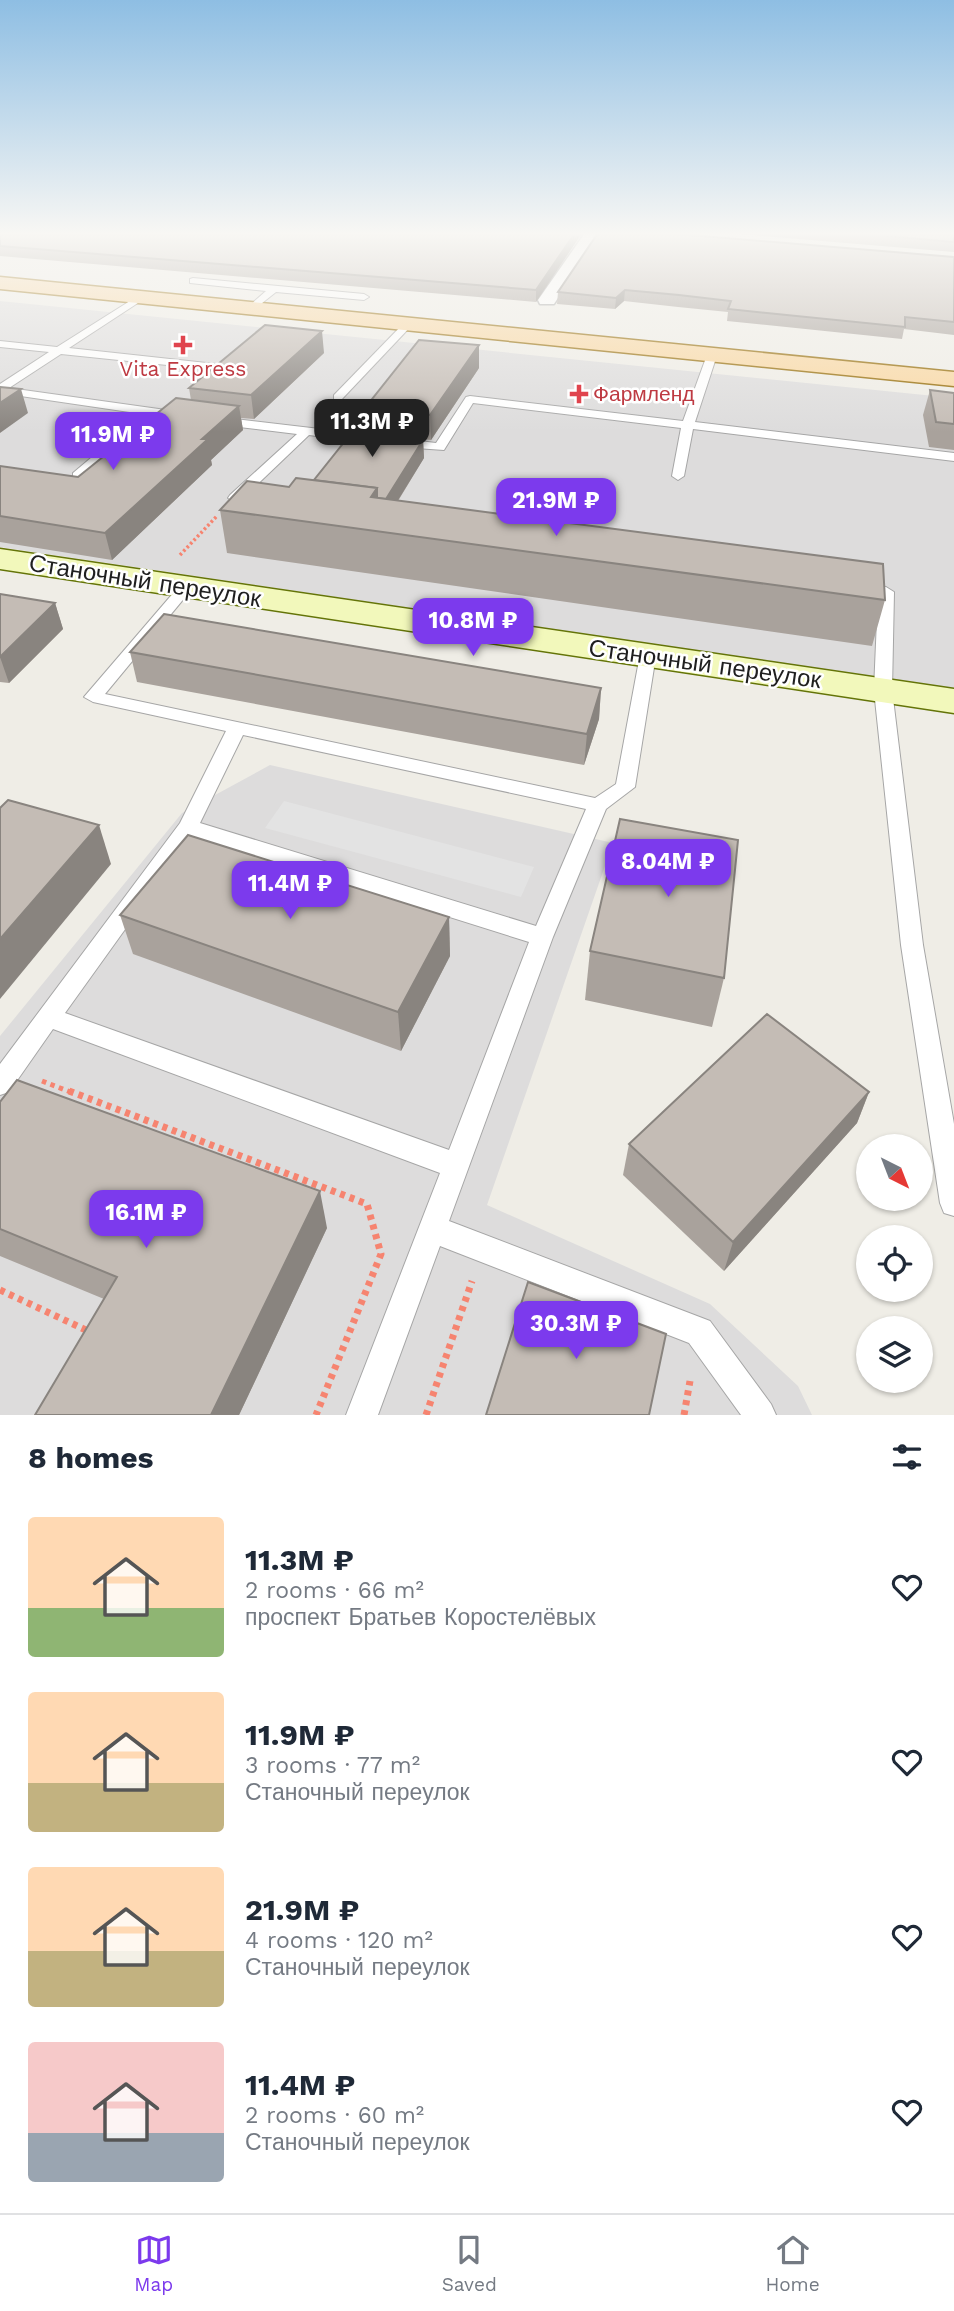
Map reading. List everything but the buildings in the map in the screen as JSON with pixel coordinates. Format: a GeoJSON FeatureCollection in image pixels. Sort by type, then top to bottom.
{"type":"FeatureCollection","features":[{"type":"Feature","properties":{"kind":"main road"},"geometry":{"type":"LineString","coordinates":[[162,299],[954,379]]}},
{"type":"Feature","properties":{"kind":"main road","name":"Станочный переулок"},"geometry":{"type":"LineString","coordinates":[[0,559],[954,701]]}},
{"type":"Feature","properties":{"kind":"lane"},"geometry":{"type":"LineString","coordinates":[[0,389],[138,299]]}},
{"type":"Feature","properties":{"kind":"lane"},"geometry":{"type":"LineString","coordinates":[[252,308],[262,299]]}},
{"type":"Feature","properties":{"kind":"lane"},"geometry":{"type":"LineString","coordinates":[[338,397],[408,324]]}},
{"type":"Feature","properties":{"kind":"lane"},"geometry":{"type":"LineString","coordinates":[[0,344],[225,368],[216,376]]}},
{"type":"Feature","properties":{"kind":"lane"},"geometry":{"type":"LineString","coordinates":[[678,476],[688,425],[712,355]]}},
{"type":"Feature","properties":{"kind":"lane"},"geometry":{"type":"LineString","coordinates":[[0,389],[151,413],[440,447],[470,399],[954,457]]}},
{"type":"Feature","properties":{"kind":"lane"},"geometry":{"type":"LineString","coordinates":[[78,476],[151,413]]}},
{"type":"Feature","properties":{"kind":"lane"},"geometry":{"type":"LineString","coordinates":[[235,498],[307,431]]}},
{"type":"Feature","properties":{"kind":"lane"},"geometry":{"type":"LineString","coordinates":[[170,585],[93,697],[598,805]]}},
{"type":"Feature","properties":{"kind":"lane"},"geometry":{"type":"LineString","coordinates":[[845,586],[886,592],[883,690],[912,945],[954,1203]]}},
{"type":"Feature","properties":{"kind":"lane"},"geometry":{"type":"LineString","coordinates":[[362,1415],[542,937],[598,805],[625,787],[648,655]]}},
{"type":"Feature","properties":{"kind":"lane"},"geometry":{"type":"LineString","coordinates":[[0,1084],[188,827],[237,728]]}},
{"type":"Feature","properties":{"kind":"lane"},"geometry":{"type":"LineString","coordinates":[[188,827],[542,937]]}},
{"type":"Feature","properties":{"kind":"lane"},"geometry":{"type":"LineString","coordinates":[[48,1017],[454,1165]]}},
{"type":"Feature","properties":{"kind":"lane"},"geometry":{"type":"LineString","coordinates":[[432,1229],[699,1332],[760,1415]]}},
{"type":"Feature","properties":{"kind":"path"},"geometry":{"type":"LineString","coordinates":[[170,585],[235,498]]}},
{"type":"Feature","properties":{"kind":"path"},"geometry":{"type":"LineString","coordinates":[[33,1091],[41,1080],[366,1204],[381,1254],[316,1415]]}},
{"type":"Feature","properties":{"kind":"path"},"geometry":{"type":"LineString","coordinates":[[426,1415],[472,1280],[485,1285]]}},
{"type":"Feature","properties":{"kind":"path"},"geometry":{"type":"LineString","coordinates":[[0,1290],[94,1334],[88,1346]]}},
{"type":"Feature","properties":{"kind":"path"},"geometry":{"type":"LineString","coordinates":[[684,1415],[691,1374]]}},
{"type":"Feature","properties":{"kind":"shaded area"},"geometry":{"type":"Polygon","coordinates":[[[0,301],[954,398],[954,689],[0,547],[0,301]]]}},
{"type":"Feature","properties":{"kind":"shaded area"},"geometry":{"type":"Polygon","coordinates":[[[270,765],[613,843],[487,1205],[710,1304],[798,1386],[812,1415],[0,1415],[0,1036],[182,813],[270,765]]]}},
{"type":"Feature","properties":{"kind":"shaded area"},"geometry":{"type":"Polygon","coordinates":[[[284,801],[534,867],[521,897],[265,828],[284,801]]]}},
{"type":"Feature","properties":{"kind":"place","name":"Vita Express"},"geometry":{"type":"Point","coordinates":[183,345]}},
{"type":"Feature","properties":{"kind":"place","name":"Фармленд"},"geometry":{"type":"Point","coordinates":[579,394]}}]}
